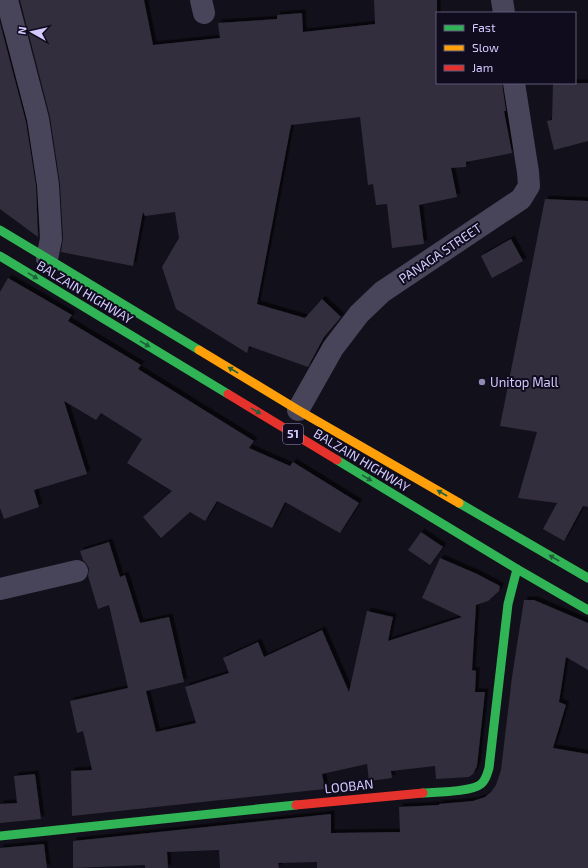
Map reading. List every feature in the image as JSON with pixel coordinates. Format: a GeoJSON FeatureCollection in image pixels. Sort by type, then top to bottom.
{"type":"FeatureCollection","features":[{"type":"Feature","properties":{"kind":"main road","name":"BALZAIN HIGHWAY"},"geometry":{"type":"LineString","coordinates":[[0,230],[298,410],[588,578]]}},
{"type":"Feature","properties":{"kind":"main road","name":"BALZAIN HIGHWAY"},"geometry":{"type":"LineString","coordinates":[[0,256],[517,569],[588,610]]}},
{"type":"Feature","properties":{"kind":"main road","name":"LOOBAN"},"geometry":{"type":"LineString","coordinates":[[0,836],[382,796],[472,789],[478,787],[487,777],[489,768],[508,604],[517,569]]}},
{"type":"Feature","properties":{"kind":"street"},"geometry":{"type":"LineString","coordinates":[[6,0],[38,119],[48,185],[51,239],[47,259]]}},
{"type":"Feature","properties":{"kind":"street"},"geometry":{"type":"LineString","coordinates":[[502,0],[504,12]]}},
{"type":"Feature","properties":{"kind":"street","name":"PANAGA STREET"},"geometry":{"type":"LineString","coordinates":[[298,410],[333,348],[363,309],[382,292],[521,198],[529,186],[514,84]]}},
{"type":"Feature","properties":{"kind":"street"},"geometry":{"type":"LineString","coordinates":[[0,589],[77,571]]}},
{"type":"Feature","properties":{"kind":"building"},"geometry":{"type":"Polygon","coordinates":[[[20,0],[144,0],[153,45],[220,38],[218,23],[277,19],[277,15],[302,13],[303,32],[375,24],[374,0],[437,0],[436,84],[502,84],[506,111],[504,111],[512,153],[466,162],[466,167],[451,168],[457,197],[419,205],[424,244],[392,248],[387,204],[376,205],[373,184],[368,185],[360,117],[291,125],[257,304],[305,318],[322,299],[341,317],[324,337],[308,367],[249,346],[247,353],[176,309],[162,267],[179,238],[175,212],[145,216],[143,212],[133,266],[61,252],[63,238],[60,184],[50,117],[20,0]]]}},
{"type":"Feature","properties":{"kind":"building"},"geometry":{"type":"Polygon","coordinates":[[[0,23],[26,122],[36,186],[38,237],[0,209],[0,23]]]}},
{"type":"Feature","properties":{"kind":"building"},"geometry":{"type":"Polygon","coordinates":[[[588,83],[588,141],[554,150],[547,121],[552,120],[553,84],[588,83]]]}},
{"type":"Feature","properties":{"kind":"building"},"geometry":{"type":"Polygon","coordinates":[[[545,199],[588,201],[588,507],[583,506],[564,541],[543,529],[557,503],[518,498],[537,432],[500,426],[545,199]]]}},
{"type":"Feature","properties":{"kind":"building"},"geometry":{"type":"Polygon","coordinates":[[[511,239],[523,261],[492,278],[481,256],[511,239]]]}},
{"type":"Feature","properties":{"kind":"building"},"geometry":{"type":"Polygon","coordinates":[[[8,278],[72,315],[68,321],[141,365],[138,369],[254,441],[249,448],[290,466],[293,462],[359,503],[340,533],[285,502],[272,528],[217,501],[205,521],[190,512],[161,538],[143,517],[172,491],[127,463],[142,439],[101,413],[96,420],[64,401],[87,474],[34,490],[39,507],[4,519],[0,508],[0,292],[8,278]]]}},
{"type":"Feature","properties":{"kind":"building"},"geometry":{"type":"Polygon","coordinates":[[[421,532],[443,547],[430,565],[408,550],[421,532]]]}},
{"type":"Feature","properties":{"kind":"building"},"geometry":{"type":"Polygon","coordinates":[[[109,542],[120,577],[125,575],[140,623],[169,617],[184,682],[146,691],[156,732],[196,723],[185,687],[229,673],[223,658],[258,642],[264,657],[322,630],[349,692],[367,611],[393,617],[388,641],[462,617],[422,598],[440,558],[500,586],[499,591],[488,601],[476,605],[472,670],[476,671],[475,692],[485,692],[477,766],[473,774],[469,777],[436,779],[435,766],[391,771],[392,778],[369,781],[367,764],[322,774],[325,789],[72,816],[71,771],[92,770],[83,731],[77,733],[70,701],[128,688],[109,605],[98,609],[88,576],[89,568],[83,560],[80,551],[109,542]]]}},
{"type":"Feature","properties":{"kind":"building"},"geometry":{"type":"Polygon","coordinates":[[[524,600],[534,600],[588,623],[588,670],[566,657],[559,702],[566,705],[553,748],[588,754],[588,868],[317,868],[317,862],[278,863],[279,868],[220,868],[219,850],[167,852],[168,868],[145,868],[145,865],[73,868],[73,841],[331,814],[331,833],[400,832],[399,807],[439,805],[473,801],[485,797],[496,785],[501,770],[512,677],[524,600]]]}},
{"type":"Feature","properties":{"kind":"building"},"geometry":{"type":"Polygon","coordinates":[[[35,774],[41,819],[0,823],[0,804],[17,803],[14,776],[35,774]]]}},
{"type":"Feature","properties":{"kind":"building"},"geometry":{"type":"Polygon","coordinates":[[[44,844],[47,868],[0,868],[0,848],[44,844]]]}},
{"type":"Feature","properties":{"kind":"traffic: fast"},"geometry":{"type":"LineString","coordinates":[[0,230],[199,350]]}},
{"type":"Feature","properties":{"kind":"traffic: fast"},"geometry":{"type":"LineString","coordinates":[[0,256],[228,394]]}},
{"type":"Feature","properties":{"kind":"traffic: fast"},"geometry":{"type":"LineString","coordinates":[[337,460],[517,569],[588,610]]}},
{"type":"Feature","properties":{"kind":"traffic: fast"},"geometry":{"type":"LineString","coordinates":[[459,503],[588,578]]}},
{"type":"Feature","properties":{"kind":"traffic: fast"},"geometry":{"type":"LineString","coordinates":[[423,793],[470,789],[481,784],[486,777],[489,768],[508,604],[517,569]]}},
{"type":"Feature","properties":{"kind":"traffic: fast"},"geometry":{"type":"LineString","coordinates":[[0,836],[296,805]]}},
{"type":"Feature","properties":{"kind":"traffic: slow"},"geometry":{"type":"LineString","coordinates":[[199,350],[298,410],[459,503]]}},
{"type":"Feature","properties":{"kind":"traffic: jam"},"geometry":{"type":"LineString","coordinates":[[228,394],[337,460]]}},
{"type":"Feature","properties":{"kind":"traffic: jam"},"geometry":{"type":"LineString","coordinates":[[296,805],[423,793]]}},
{"type":"Feature","properties":{"kind":"place","name":"Unitop Mall"},"geometry":{"type":"Point","coordinates":[482,382]}}]}
